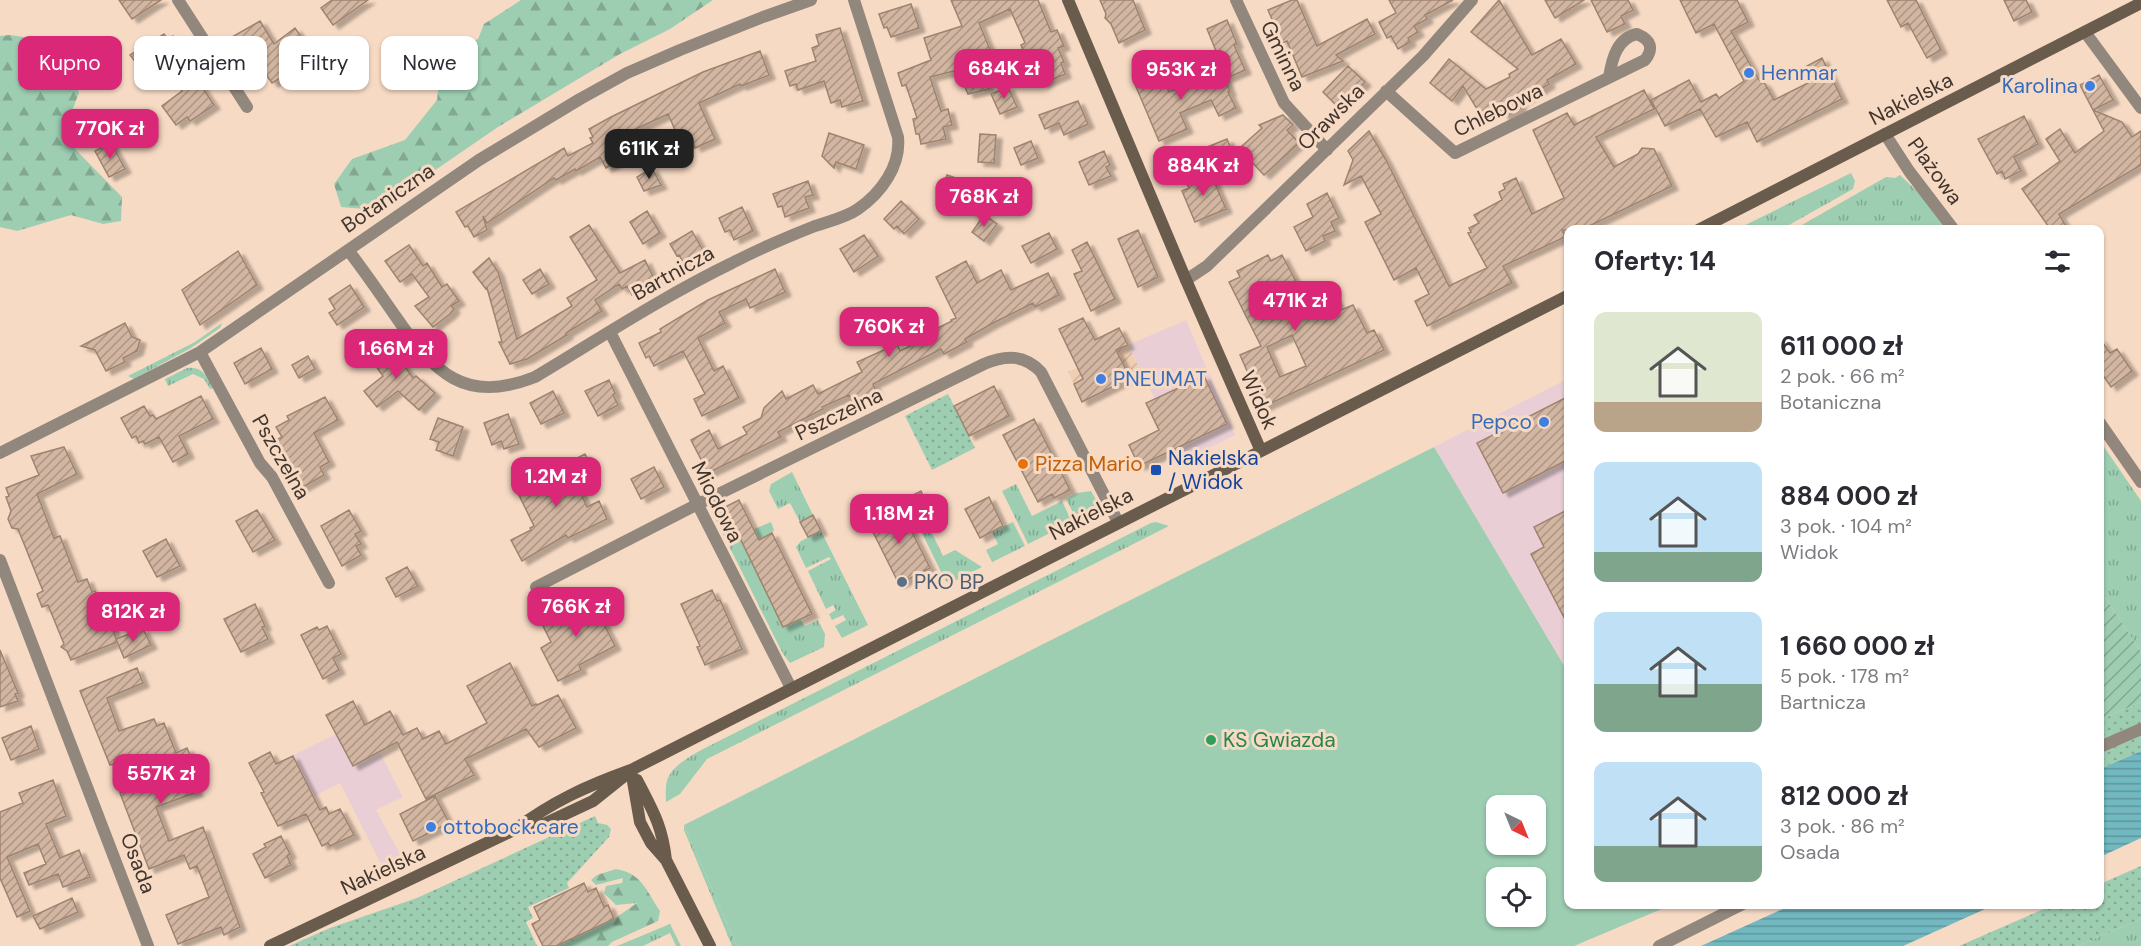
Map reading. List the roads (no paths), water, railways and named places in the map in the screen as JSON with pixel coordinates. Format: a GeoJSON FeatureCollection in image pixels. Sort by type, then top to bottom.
{"type":"FeatureCollection","features":[{"type":"Feature","properties":{"kind":"main road","name":"Widok"},"geometry":{"type":"LineString","coordinates":[[1068,0],[1261,451]]}},
{"type":"Feature","properties":{"kind":"main road","name":"Nakielska"},"geometry":{"type":"LineString","coordinates":[[1708,225],[2141,3]]}},
{"type":"Feature","properties":{"kind":"main road","name":"Nakielska"},"geometry":{"type":"LineString","coordinates":[[270,946],[514,830],[544,824],[593,801],[631,770],[1564,298]]}},
{"type":"Feature","properties":{"kind":"main road"},"geometry":{"type":"LineString","coordinates":[[631,770],[640,822],[651,843],[666,860],[710,946]]}},
{"type":"Feature","properties":{"kind":"street","name":"Botaniczna"},"geometry":{"type":"LineString","coordinates":[[0,453],[200,352],[479,160],[627,73],[763,16],[811,0]]}},
{"type":"Feature","properties":{"kind":"street","name":"Bartnicza"},"geometry":{"type":"LineString","coordinates":[[348,250],[418,349],[435,366],[460,382],[485,387],[518,384],[535,377],[723,267],[778,241],[850,213],[872,196],[891,174],[898,156],[898,137],[854,0]]}},
{"type":"Feature","properties":{"kind":"street","name":"Gminna"},"geometry":{"type":"LineString","coordinates":[[1236,0],[1284,103],[1327,150]]}},
{"type":"Feature","properties":{"kind":"street","name":"Orawska"},"geometry":{"type":"LineString","coordinates":[[1186,280],[1208,266],[1327,150],[1438,40],[1472,0]]}},
{"type":"Feature","properties":{"kind":"street"},"geometry":{"type":"LineString","coordinates":[[181,1],[247,107]]}},
{"type":"Feature","properties":{"kind":"street"},"geometry":{"type":"LineString","coordinates":[[2085,32],[2141,108]]}},
{"type":"Feature","properties":{"kind":"street","name":"Chlebowa"},"geometry":{"type":"LineString","coordinates":[[1386,91],[1455,153],[1609,76]]}},
{"type":"Feature","properties":{"kind":"street","name":"Plażowa"},"geometry":{"type":"LineString","coordinates":[[1885,134],[1909,171],[1950,225]]}},
{"type":"Feature","properties":{"kind":"street","name":"Miodowa"},"geometry":{"type":"LineString","coordinates":[[610,332],[791,688]]}},
{"type":"Feature","properties":{"kind":"street","name":"Pszczelna"},"geometry":{"type":"LineString","coordinates":[[200,352],[260,463],[272,477],[329,583]]}},
{"type":"Feature","properties":{"kind":"street","name":"Pszczelna"},"geometry":{"type":"LineString","coordinates":[[536,586],[696,505],[984,364],[999,359],[1020,357],[1035,366],[1046,381],[1118,522]]}},
{"type":"Feature","properties":{"kind":"street"},"geometry":{"type":"LineString","coordinates":[[2104,429],[2141,482]]}},
{"type":"Feature","properties":{"kind":"street","name":"Osada"},"geometry":{"type":"LineString","coordinates":[[0,560],[148,946]]}},
{"type":"Feature","properties":{"kind":"street"},"geometry":{"type":"LineString","coordinates":[[2104,745],[2141,729]]}},
{"type":"Feature","properties":{"kind":"street"},"geometry":{"type":"LineString","coordinates":[[1659,946],[1733,909]]}},
{"type":"Feature","properties":{"kind":"water"},"geometry":{"type":"Polygon","coordinates":[[[2141,751],[2141,838],[2104,855],[2104,767],[2141,751]]]}},
{"type":"Feature","properties":{"kind":"water"},"geometry":{"type":"Polygon","coordinates":[[[1783,909],[1985,909],[1903,946],[1701,946],[1783,909]]]}},
{"type":"Feature","properties":{"kind":"place","name":"Henmar"},"geometry":{"type":"Point","coordinates":[1749,73]}},
{"type":"Feature","properties":{"kind":"place","name":"Karolina"},"geometry":{"type":"Point","coordinates":[2090,86]}},
{"type":"Feature","properties":{"kind":"place","name":"PNEUMAT"},"geometry":{"type":"Point","coordinates":[1101,379]}},
{"type":"Feature","properties":{"kind":"place","name":"Pepco"},"geometry":{"type":"Point","coordinates":[1544,422]}},
{"type":"Feature","properties":{"kind":"place","name":"Pizza Mario"},"geometry":{"type":"Point","coordinates":[1023,464]}},
{"type":"Feature","properties":{"kind":"place","name":"Nakielska / Widok"},"geometry":{"type":"Point","coordinates":[1156,470]}},
{"type":"Feature","properties":{"kind":"place","name":"PKO BP"},"geometry":{"type":"Point","coordinates":[902,582]}},
{"type":"Feature","properties":{"kind":"place","name":"KS Gwiazda"},"geometry":{"type":"Point","coordinates":[1211,740]}},
{"type":"Feature","properties":{"kind":"place","name":"ottobock.care"},"geometry":{"type":"Point","coordinates":[431,827]}}]}
